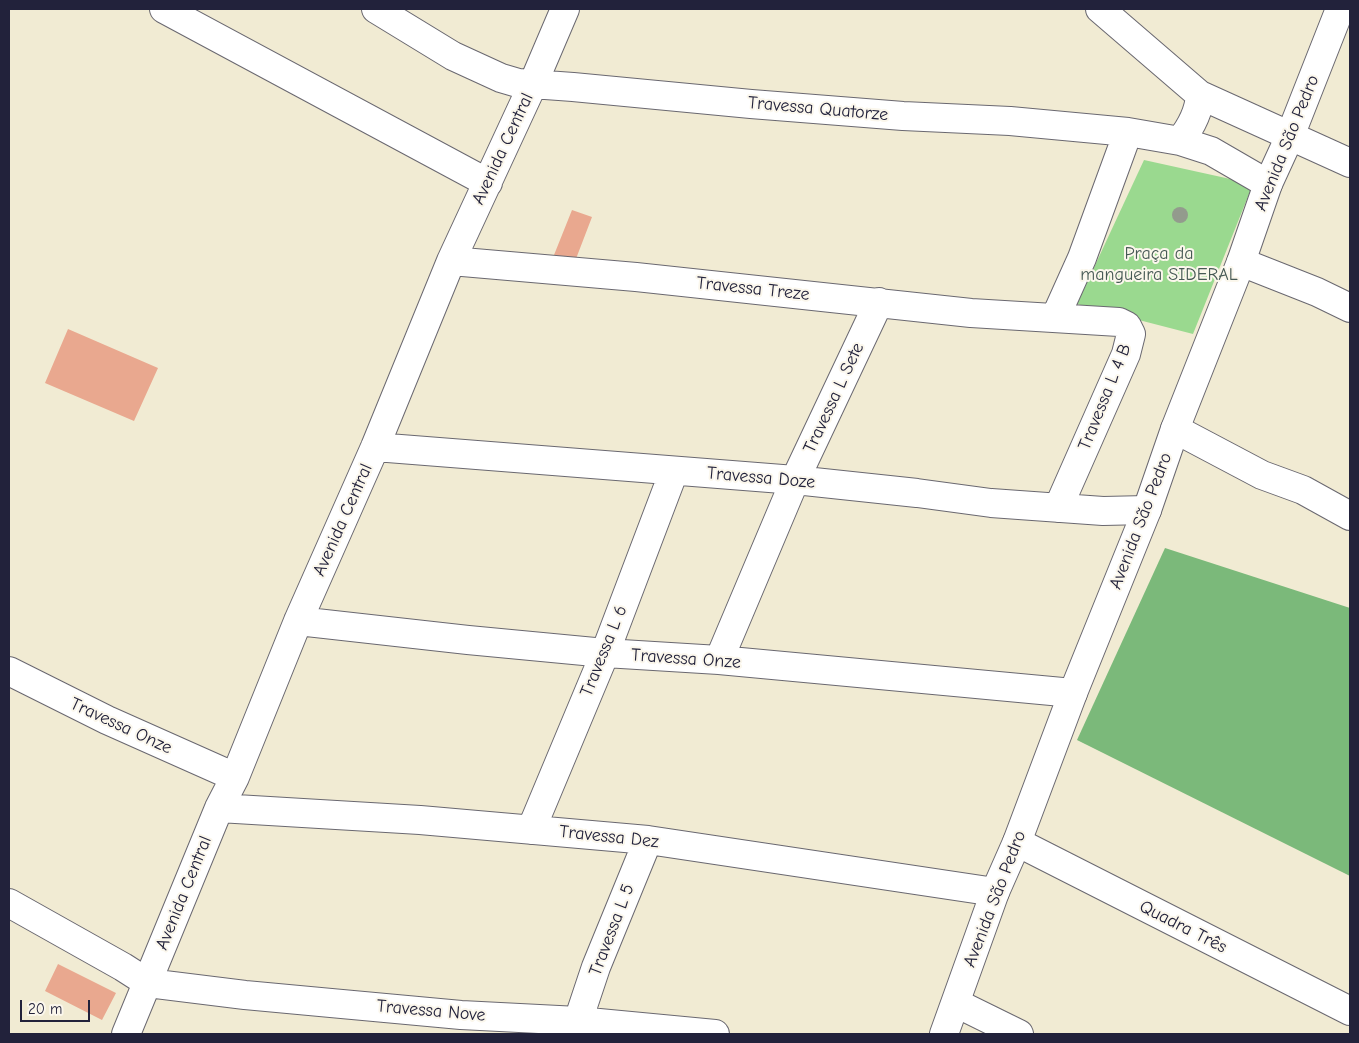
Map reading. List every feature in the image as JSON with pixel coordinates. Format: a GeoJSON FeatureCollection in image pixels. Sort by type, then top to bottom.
{"type":"FeatureCollection","features":[{"type":"Feature","properties":{"kind":"street"},"geometry":{"type":"LineString","coordinates":[[164,9],[488,183]]}},
{"type":"Feature","properties":{"kind":"street","name":"Travessa Quatorze"},"geometry":{"type":"LineString","coordinates":[[376,9],[453,56],[518,84],[573,86],[751,104],[903,116],[1010,121],[1128,132],[1180,141],[1211,151],[1268,184]]}},
{"type":"Feature","properties":{"kind":"street","name":"Avenida Central"},"geometry":{"type":"LineString","coordinates":[[126,1034],[220,808],[235,777],[298,621],[376,447],[451,260],[533,84],[564,9]]}},
{"type":"Feature","properties":{"kind":"street"},"geometry":{"type":"LineString","coordinates":[[1100,9],[1200,95],[1350,163]]}},
{"type":"Feature","properties":{"kind":"street","name":"Avenida São Pedro"},"geometry":{"type":"LineString","coordinates":[[944,1034],[995,892],[1017,842],[1147,510],[1175,430],[1241,262],[1268,184],[1290,136],[1340,9]]}},
{"type":"Feature","properties":{"kind":"street"},"geometry":{"type":"LineString","coordinates":[[1180,141],[1187,132],[1199,107],[1200,95]]}},
{"type":"Feature","properties":{"kind":"street"},"geometry":{"type":"LineString","coordinates":[[1055,318],[1082,258],[1128,132]]}},
{"type":"Feature","properties":{"kind":"street","name":"Travessa Treze"},"geometry":{"type":"LineString","coordinates":[[451,260],[636,277],[971,313],[1055,318]]}},
{"type":"Feature","properties":{"kind":"street"},"geometry":{"type":"LineString","coordinates":[[1241,262],[1350,308]]}},
{"type":"Feature","properties":{"kind":"street","name":"Travessa L Sete"},"geometry":{"type":"LineString","coordinates":[[719,660],[795,480],[878,302]]}},
{"type":"Feature","properties":{"kind":"street","name":"Travessa L 4 B"},"geometry":{"type":"LineString","coordinates":[[1055,318],[1119,322],[1127,326],[1131,334],[1126,354],[1058,508]]}},
{"type":"Feature","properties":{"kind":"street"},"geometry":{"type":"LineString","coordinates":[[1175,430],[1262,475],[1303,490],[1350,516]]}},
{"type":"Feature","properties":{"kind":"street","name":"Travessa Doze"},"geometry":{"type":"LineString","coordinates":[[376,447],[795,480],[991,503],[1103,511],[1147,510]]}},
{"type":"Feature","properties":{"kind":"street","name":"Travessa L 6"},"geometry":{"type":"LineString","coordinates":[[531,830],[605,653],[674,471]]}},
{"type":"Feature","properties":{"kind":"street","name":"Travessa Onze"},"geometry":{"type":"LineString","coordinates":[[298,621],[605,653],[719,660],[1074,693]]}},
{"type":"Feature","properties":{"kind":"street","name":"Travessa Onze"},"geometry":{"type":"LineString","coordinates":[[9,671],[107,720],[235,777]]}},
{"type":"Feature","properties":{"kind":"street","name":"Travessa Dez"},"geometry":{"type":"LineString","coordinates":[[220,808],[420,820],[648,840],[995,892]]}},
{"type":"Feature","properties":{"kind":"street","name":"Travessa L 5"},"geometry":{"type":"LineString","coordinates":[[578,1021],[603,950],[648,840]]}},
{"type":"Feature","properties":{"kind":"street","name":"Quadra Três"},"geometry":{"type":"LineString","coordinates":[[1017,842],[1350,1011]]}},
{"type":"Feature","properties":{"kind":"street"},"geometry":{"type":"LineString","coordinates":[[9,903],[148,983]]}},
{"type":"Feature","properties":{"kind":"street","name":"Travessa Nove"},"geometry":{"type":"LineString","coordinates":[[148,983],[458,1024],[578,1021],[715,1034]]}},
{"type":"Feature","properties":{"kind":"street"},"geometry":{"type":"LineString","coordinates":[[956,1003],[1019,1034]]}},
{"type":"Feature","properties":{"kind":"green space","name":"Praça da mangueira SIDERAL"},"geometry":{"type":"Polygon","coordinates":[[[1144,160],[1253,184],[1193,334],[1077,304],[1144,160]]]}},
{"type":"Feature","properties":{"kind":"green space"},"geometry":{"type":"Polygon","coordinates":[[[1165,548],[1350,608],[1350,876],[1077,740],[1165,548]]]}},
{"type":"Feature","properties":{"kind":"building"},"geometry":{"type":"Polygon","coordinates":[[[572,210],[592,217],[574,264],[552,260],[572,210]]]}},
{"type":"Feature","properties":{"kind":"building"},"geometry":{"type":"Polygon","coordinates":[[[68,329],[158,368],[134,421],[45,383],[68,329]]]}},
{"type":"Feature","properties":{"kind":"building"},"geometry":{"type":"Polygon","coordinates":[[[58,964],[116,993],[102,1020],[45,991],[58,964]]]}}]}
